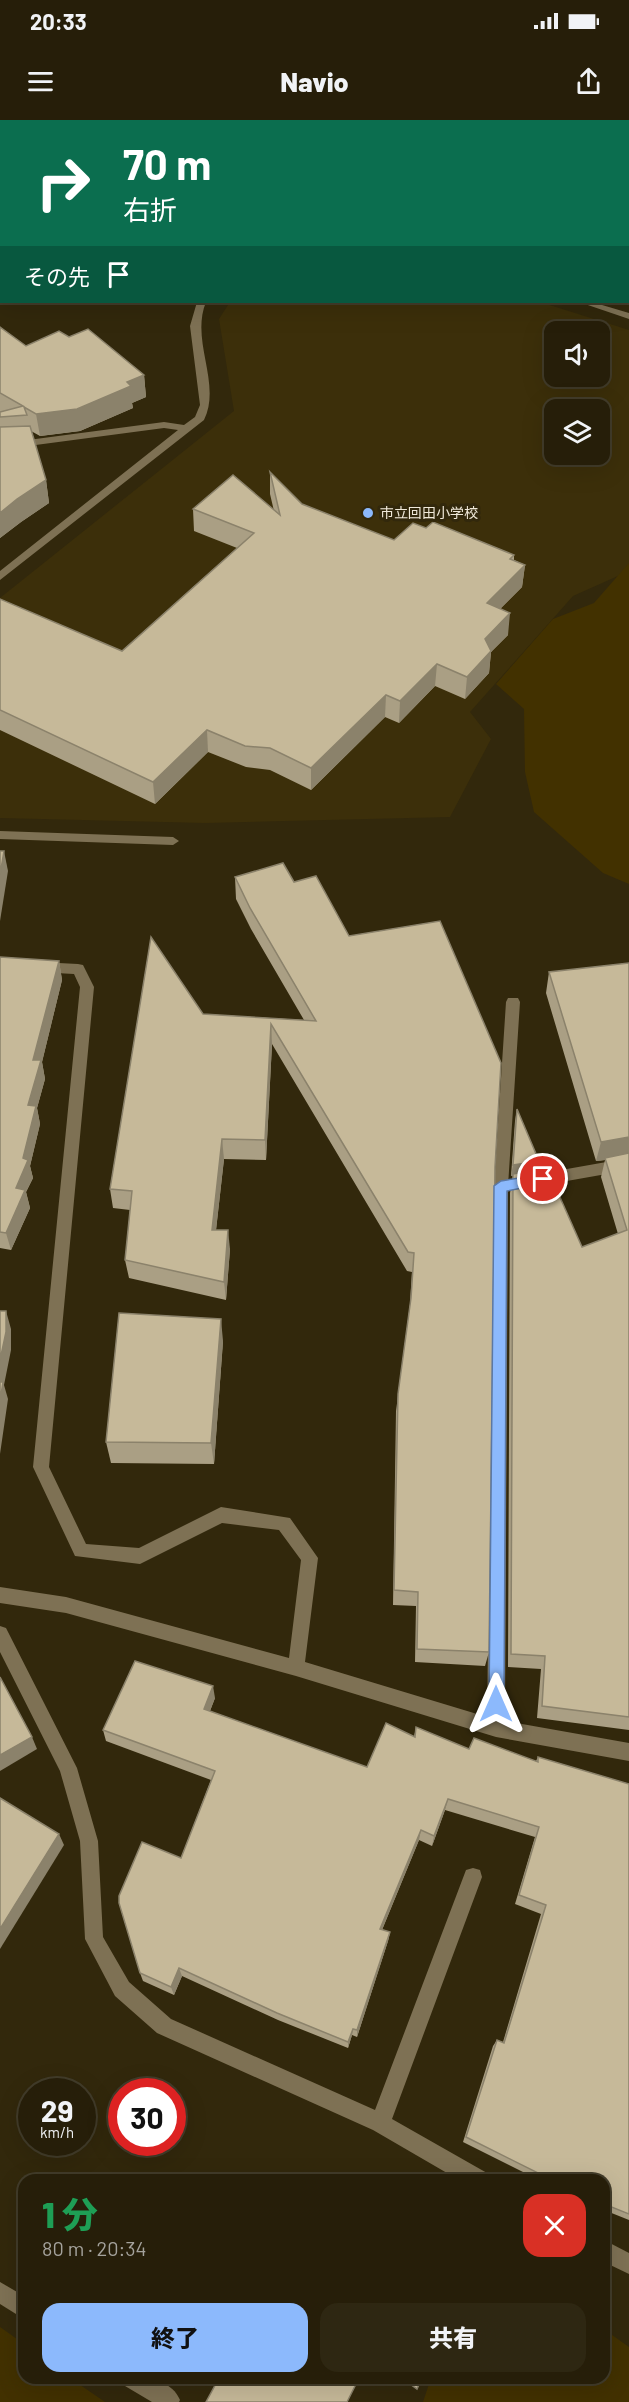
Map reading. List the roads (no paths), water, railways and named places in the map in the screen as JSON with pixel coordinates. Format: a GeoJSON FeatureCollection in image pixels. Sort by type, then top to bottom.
{"type":"FeatureCollection","features":[{"type":"Feature","properties":{"kind":"street"},"geometry":{"type":"LineString","coordinates":[[0,577],[200,418],[205,405],[195,330],[197,309],[200,303]]}},
{"type":"Feature","properties":{"kind":"street"},"geometry":{"type":"LineString","coordinates":[[587,303],[629,316]]}},
{"type":"Feature","properties":{"kind":"street"},"geometry":{"type":"LineString","coordinates":[[0,444],[13,445],[164,425],[188,429]]}},
{"type":"Feature","properties":{"kind":"street"},"geometry":{"type":"LineString","coordinates":[[0,835],[173,842]]}},
{"type":"Feature","properties":{"kind":"street"},"geometry":{"type":"LineString","coordinates":[[0,964],[78,969],[87,987],[41,1467],[81,1551],[140,1556],[221,1515],[284,1524],[310,1558],[296,1668]]}},
{"type":"Feature","properties":{"kind":"street"},"geometry":{"type":"LineString","coordinates":[[496,1728],[512,1184],[513,1002]]}},
{"type":"Feature","properties":{"kind":"street"},"geometry":{"type":"LineString","coordinates":[[512,1184],[629,1164]]}},
{"type":"Feature","properties":{"kind":"street"},"geometry":{"type":"LineString","coordinates":[[0,1596],[66,1605],[296,1668],[496,1728],[629,1752]]}},
{"type":"Feature","properties":{"kind":"street"},"geometry":{"type":"LineString","coordinates":[[0,1634],[68,1768],[89,1840],[94,1939],[122,1989],[164,2026],[380,2123],[469,2174]]}},
{"type":"Feature","properties":{"kind":"street"},"geometry":{"type":"LineString","coordinates":[[380,2123],[473,1877]]}},
{"type":"Feature","properties":{"kind":"street"},"geometry":{"type":"LineString","coordinates":[[610,2253],[629,2264]]}},
{"type":"Feature","properties":{"kind":"street"},"geometry":{"type":"LineString","coordinates":[[0,2292],[18,2303]]}},
{"type":"Feature","properties":{"kind":"street"},"geometry":{"type":"LineString","coordinates":[[143,2384],[169,2400]]}},
{"type":"Feature","properties":{"kind":"place","name":"市立回田小学校"},"geometry":{"type":"Point","coordinates":[368,513]}}]}
